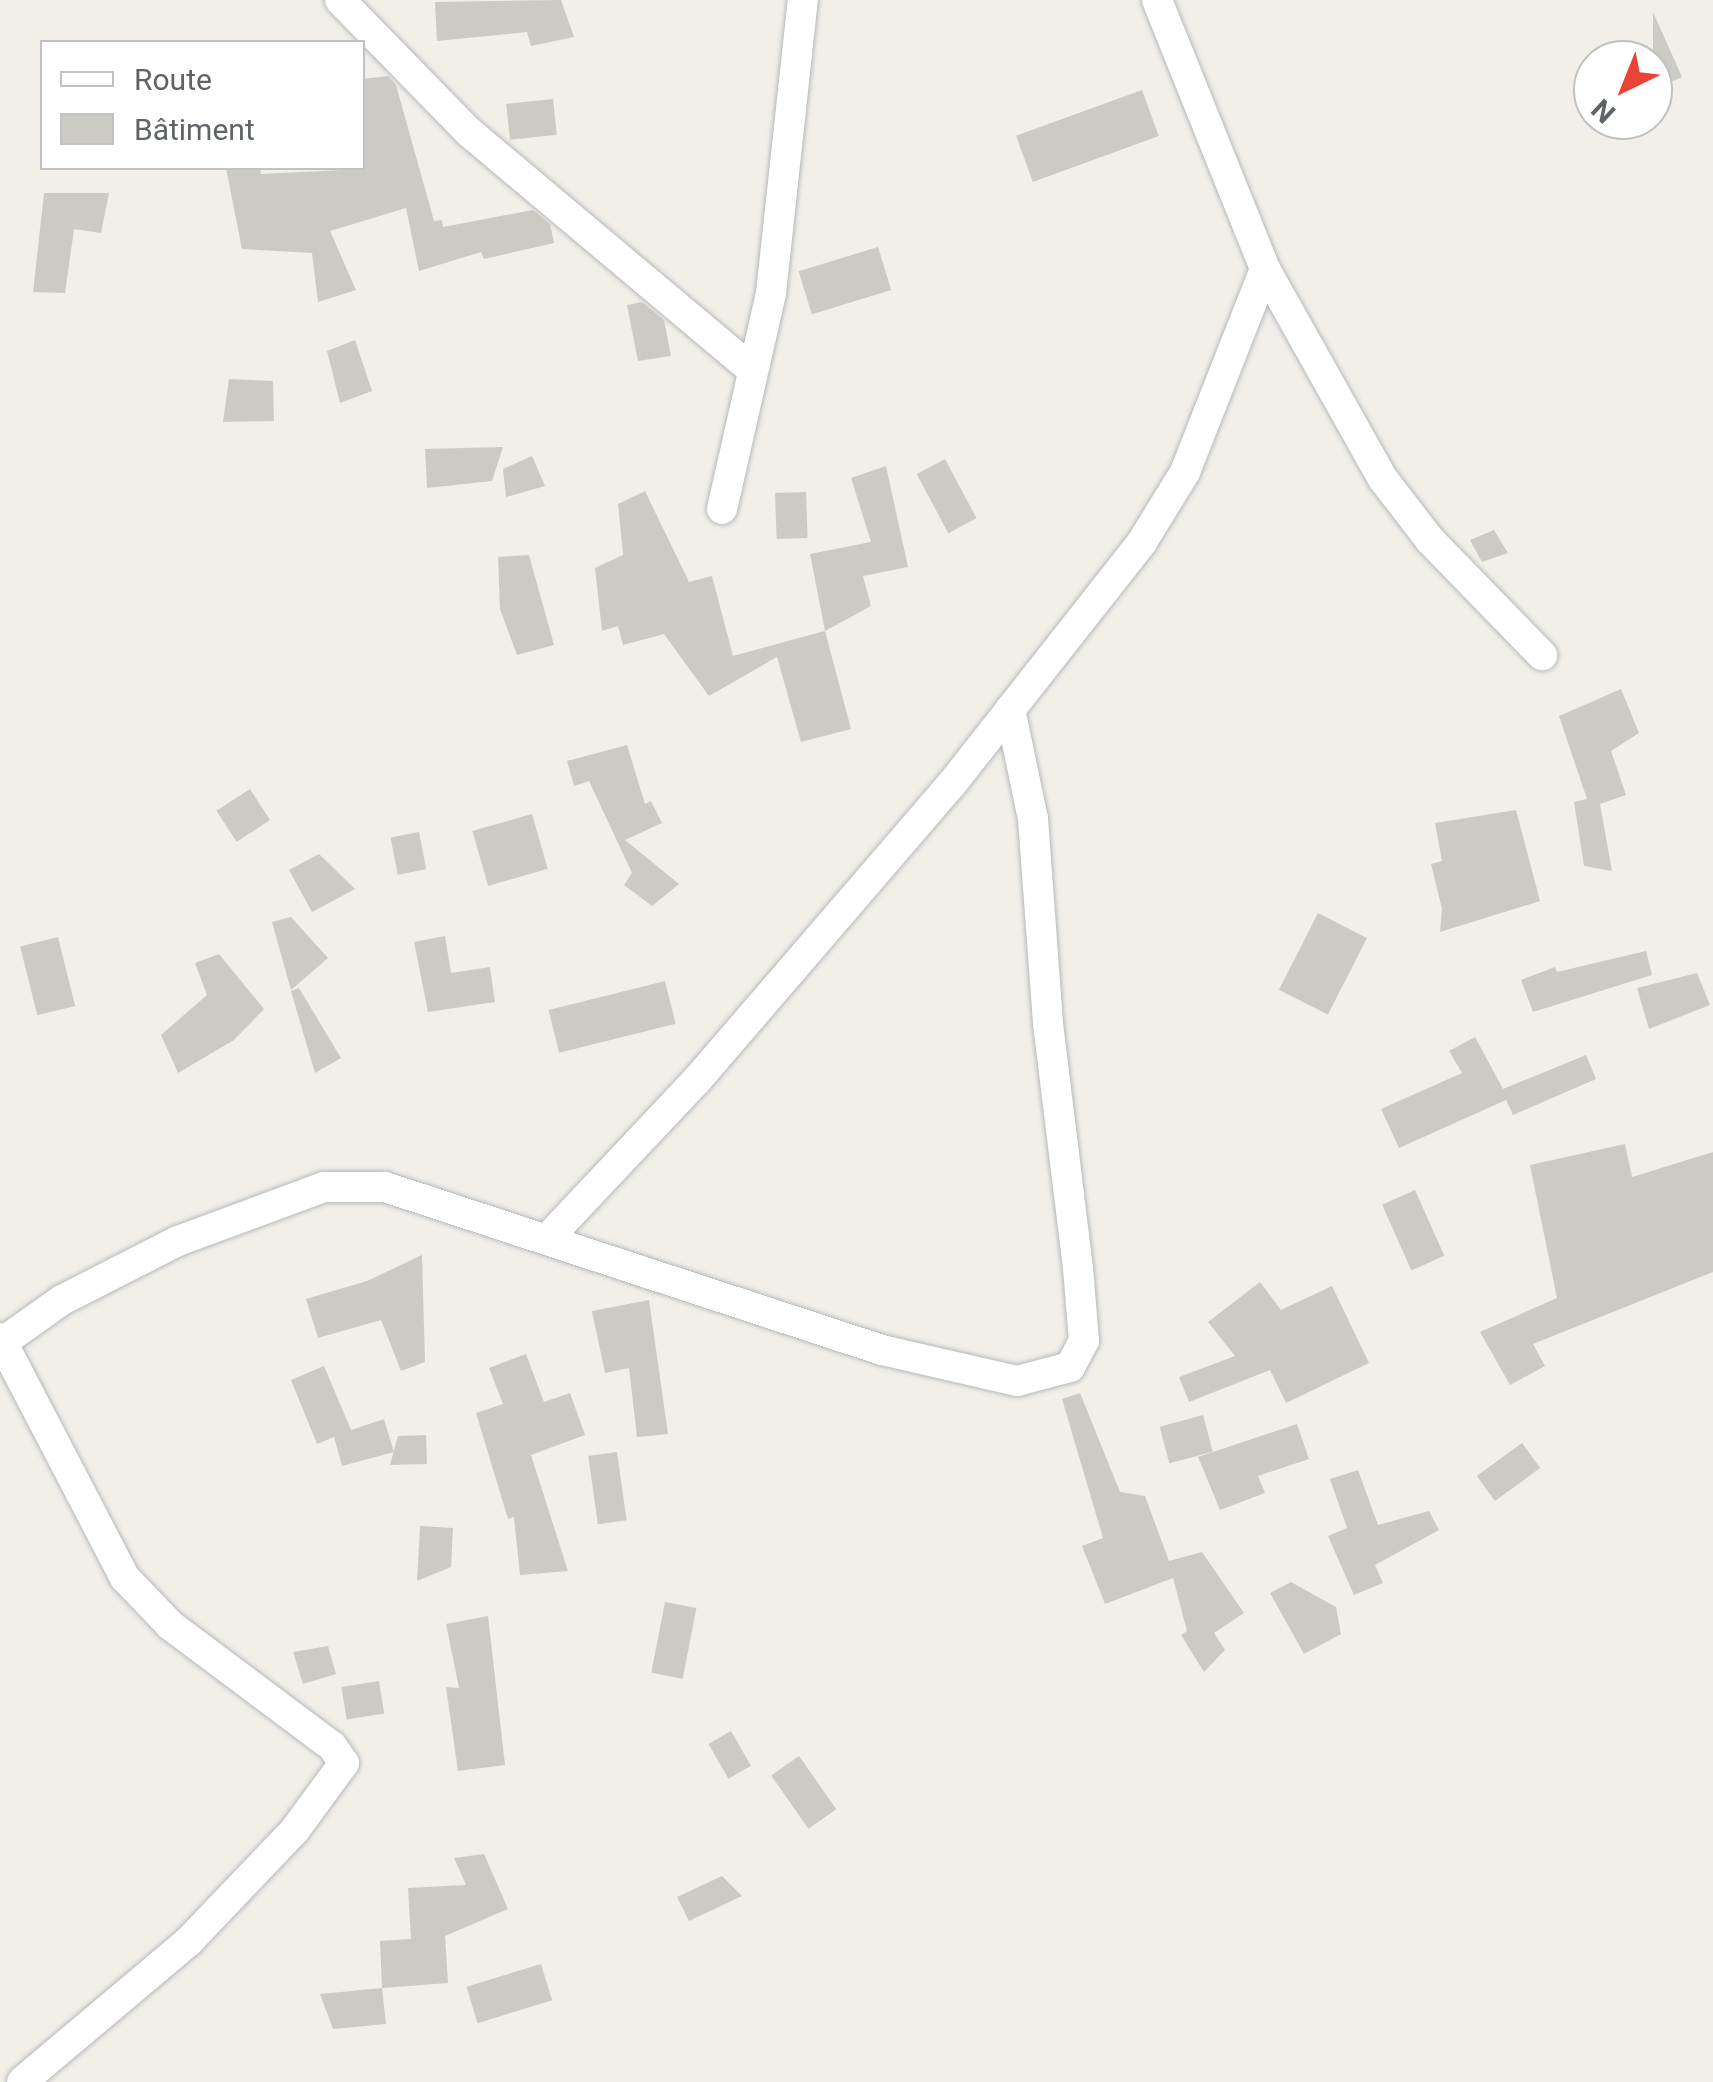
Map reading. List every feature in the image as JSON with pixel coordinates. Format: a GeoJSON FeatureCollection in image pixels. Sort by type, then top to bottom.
{"type":"FeatureCollection","features":[{"type":"Feature","properties":{"kind":"street"},"geometry":{"type":"LineString","coordinates":[[340,0],[470,133],[752,370]]}},
{"type":"Feature","properties":{"kind":"street"},"geometry":{"type":"LineString","coordinates":[[722,509],[772,293],[803,0]]}},
{"type":"Feature","properties":{"kind":"street"},"geometry":{"type":"LineString","coordinates":[[1157,0],[1264,269],[1383,479],[1430,540],[1542,655]]}},
{"type":"Feature","properties":{"kind":"street"},"geometry":{"type":"LineString","coordinates":[[548,1238],[697,1080],[1010,709],[1142,542],[1186,472],[1264,269]]}},
{"type":"Feature","properties":{"kind":"street"},"geometry":{"type":"LineString","coordinates":[[22,2082],[188,1942],[296,1830],[344,1763],[332,1746],[170,1625],[125,1578],[1,1341],[62,1300],[178,1242],[324,1187],[385,1188],[882,1350],[1017,1381],[1070,1367],[1084,1341],[1078,1268],[1048,1023],[1032,818],[1010,709]]}},
{"type":"Feature","properties":{"kind":"building"},"geometry":{"type":"Polygon","coordinates":[[[561,0],[574,37],[531,46],[527,32],[437,41],[435,2],[561,0]]]}},
{"type":"Feature","properties":{"kind":"building"},"geometry":{"type":"Polygon","coordinates":[[[1653,12],[1665,40],[1653,40],[1653,12]]]}},
{"type":"Feature","properties":{"kind":"building"},"geometry":{"type":"Polygon","coordinates":[[[1673,57],[1682,77],[1673,81],[1673,57]]]}},
{"type":"Feature","properties":{"kind":"building"},"geometry":{"type":"Polygon","coordinates":[[[388,76],[396,85],[434,221],[442,220],[443,227],[533,210],[550,224],[554,243],[484,259],[481,252],[419,271],[406,208],[330,231],[356,290],[318,302],[312,253],[242,249],[226,170],[260,170],[261,174],[365,170],[365,79],[388,76]]]}},
{"type":"Feature","properties":{"kind":"building"},"geometry":{"type":"Polygon","coordinates":[[[1142,90],[1159,136],[1033,182],[1016,136],[1142,90]]]}},
{"type":"Feature","properties":{"kind":"building"},"geometry":{"type":"Polygon","coordinates":[[[553,99],[557,135],[510,140],[506,104],[553,99]]]}},
{"type":"Feature","properties":{"kind":"building"},"geometry":{"type":"Polygon","coordinates":[[[44,193],[109,193],[101,233],[74,229],[65,293],[33,292],[44,193]]]}},
{"type":"Feature","properties":{"kind":"building"},"geometry":{"type":"Polygon","coordinates":[[[878,247],[891,290],[812,314],[799,271],[878,247]]]}},
{"type":"Feature","properties":{"kind":"building"},"geometry":{"type":"Polygon","coordinates":[[[642,302],[664,320],[671,356],[638,361],[627,305],[642,302]]]}},
{"type":"Feature","properties":{"kind":"building"},"geometry":{"type":"Polygon","coordinates":[[[355,340],[372,391],[340,403],[327,351],[355,340]]]}},
{"type":"Feature","properties":{"kind":"building"},"geometry":{"type":"Polygon","coordinates":[[[229,379],[273,381],[274,421],[223,422],[229,379]]]}},
{"type":"Feature","properties":{"kind":"building"},"geometry":{"type":"Polygon","coordinates":[[[503,447],[492,481],[427,488],[425,449],[503,447]]]}},
{"type":"Feature","properties":{"kind":"building"},"geometry":{"type":"Polygon","coordinates":[[[532,456],[545,486],[506,497],[503,469],[532,456]]]}},
{"type":"Feature","properties":{"kind":"building"},"geometry":{"type":"Polygon","coordinates":[[[945,459],[976,518],[948,533],[917,474],[945,459]]]}},
{"type":"Feature","properties":{"kind":"building"},"geometry":{"type":"Polygon","coordinates":[[[886,466],[908,567],[863,576],[871,606],[825,631],[810,554],[871,542],[851,478],[886,466]]]}},
{"type":"Feature","properties":{"kind":"building"},"geometry":{"type":"Polygon","coordinates":[[[645,491],[689,582],[712,576],[733,656],[825,631],[851,729],[801,742],[777,657],[709,696],[664,634],[623,645],[618,626],[602,631],[595,568],[623,555],[618,504],[645,491]]]}},
{"type":"Feature","properties":{"kind":"building"},"geometry":{"type":"Polygon","coordinates":[[[806,492],[808,538],[777,539],[775,493],[806,492]]]}},
{"type":"Feature","properties":{"kind":"building"},"geometry":{"type":"Polygon","coordinates":[[[1494,530],[1508,553],[1482,562],[1470,540],[1494,530]]]}},
{"type":"Feature","properties":{"kind":"building"},"geometry":{"type":"Polygon","coordinates":[[[529,555],[554,645],[517,655],[500,609],[498,557],[529,555]]]}},
{"type":"Feature","properties":{"kind":"building"},"geometry":{"type":"Polygon","coordinates":[[[1621,689],[1639,733],[1611,751],[1626,795],[1600,804],[1612,871],[1584,866],[1574,802],[1587,799],[1559,716],[1621,689]]]}},
{"type":"Feature","properties":{"kind":"building"},"geometry":{"type":"Polygon","coordinates":[[[627,745],[645,804],[651,801],[662,823],[625,840],[679,884],[652,906],[624,885],[632,873],[589,781],[574,786],[567,761],[627,745]]]}},
{"type":"Feature","properties":{"kind":"building"},"geometry":{"type":"Polygon","coordinates":[[[250,789],[270,820],[237,842],[216,811],[250,789]]]}},
{"type":"Feature","properties":{"kind":"building"},"geometry":{"type":"Polygon","coordinates":[[[1516,810],[1540,901],[1440,932],[1442,909],[1431,864],[1442,861],[1435,823],[1516,810]]]}},
{"type":"Feature","properties":{"kind":"building"},"geometry":{"type":"Polygon","coordinates":[[[532,814],[548,869],[488,886],[472,831],[532,814]]]}},
{"type":"Feature","properties":{"kind":"building"},"geometry":{"type":"Polygon","coordinates":[[[419,832],[426,869],[398,875],[391,838],[419,832]]]}},
{"type":"Feature","properties":{"kind":"building"},"geometry":{"type":"Polygon","coordinates":[[[319,854],[355,889],[312,912],[289,870],[319,854]]]}},
{"type":"Feature","properties":{"kind":"building"},"geometry":{"type":"Polygon","coordinates":[[[1318,913],[1367,938],[1328,1015],[1279,990],[1318,913]]]}},
{"type":"Feature","properties":{"kind":"building"},"geometry":{"type":"Polygon","coordinates":[[[291,917],[328,958],[291,990],[272,922],[291,917]]]}},
{"type":"Feature","properties":{"kind":"building"},"geometry":{"type":"Polygon","coordinates":[[[445,936],[451,973],[490,967],[495,1002],[428,1012],[414,942],[445,936]]]}},
{"type":"Feature","properties":{"kind":"building"},"geometry":{"type":"Polygon","coordinates":[[[58,937],[75,1006],[37,1015],[20,946],[58,937]]]}},
{"type":"Feature","properties":{"kind":"building"},"geometry":{"type":"Polygon","coordinates":[[[1646,951],[1652,975],[1533,1012],[1521,980],[1555,967],[1557,972],[1646,951]]]}},
{"type":"Feature","properties":{"kind":"building"},"geometry":{"type":"Polygon","coordinates":[[[219,954],[264,1009],[234,1040],[178,1073],[161,1035],[207,995],[195,963],[219,954]]]}},
{"type":"Feature","properties":{"kind":"building"},"geometry":{"type":"Polygon","coordinates":[[[1697,973],[1710,1005],[1649,1029],[1637,988],[1697,973]]]}},
{"type":"Feature","properties":{"kind":"building"},"geometry":{"type":"Polygon","coordinates":[[[665,981],[676,1024],[559,1053],[549,1010],[665,981]]]}},
{"type":"Feature","properties":{"kind":"building"},"geometry":{"type":"Polygon","coordinates":[[[299,988],[341,1058],[315,1073],[291,991],[299,988]]]}},
{"type":"Feature","properties":{"kind":"building"},"geometry":{"type":"Polygon","coordinates":[[[1475,1037],[1503,1089],[1586,1055],[1596,1079],[1513,1115],[1506,1100],[1399,1148],[1381,1109],[1462,1073],[1449,1051],[1475,1037]]]}},
{"type":"Feature","properties":{"kind":"building"},"geometry":{"type":"Polygon","coordinates":[[[1625,1144],[1632,1177],[1713,1152],[1713,1272],[1533,1344],[1545,1366],[1510,1385],[1480,1332],[1557,1298],[1530,1165],[1625,1144]]]}},
{"type":"Feature","properties":{"kind":"building"},"geometry":{"type":"Polygon","coordinates":[[[1415,1190],[1444,1256],[1411,1270],[1382,1205],[1415,1190]]]}},
{"type":"Feature","properties":{"kind":"building"},"geometry":{"type":"Polygon","coordinates":[[[422,1255],[425,1362],[401,1371],[381,1320],[318,1338],[306,1299],[367,1281],[422,1255]]]}},
{"type":"Feature","properties":{"kind":"building"},"geometry":{"type":"Polygon","coordinates":[[[1260,1282],[1281,1310],[1332,1286],[1369,1363],[1286,1403],[1270,1370],[1189,1402],[1179,1377],[1235,1356],[1208,1322],[1260,1282]]]}},
{"type":"Feature","properties":{"kind":"building"},"geometry":{"type":"Polygon","coordinates":[[[649,1300],[668,1434],[637,1437],[629,1368],[605,1373],[592,1311],[649,1300]]]}},
{"type":"Feature","properties":{"kind":"building"},"geometry":{"type":"Polygon","coordinates":[[[526,1354],[544,1402],[570,1393],[585,1435],[531,1455],[568,1571],[520,1575],[514,1517],[508,1519],[476,1413],[503,1404],[489,1368],[526,1354]]]}},
{"type":"Feature","properties":{"kind":"building"},"geometry":{"type":"Polygon","coordinates":[[[324,1366],[351,1430],[384,1419],[394,1452],[342,1466],[334,1437],[317,1444],[291,1380],[324,1366]]]}},
{"type":"Feature","properties":{"kind":"building"},"geometry":{"type":"Polygon","coordinates":[[[1080,1393],[1120,1492],[1145,1496],[1169,1561],[1202,1552],[1244,1613],[1214,1633],[1225,1650],[1204,1672],[1181,1635],[1187,1631],[1173,1578],[1105,1604],[1082,1546],[1103,1538],[1062,1399],[1080,1393]]]}},
{"type":"Feature","properties":{"kind":"building"},"geometry":{"type":"Polygon","coordinates":[[[1203,1415],[1213,1452],[1169,1463],[1160,1427],[1203,1415]]]}},
{"type":"Feature","properties":{"kind":"building"},"geometry":{"type":"Polygon","coordinates":[[[1297,1424],[1309,1459],[1258,1476],[1265,1493],[1220,1510],[1198,1457],[1297,1424]]]}},
{"type":"Feature","properties":{"kind":"building"},"geometry":{"type":"Polygon","coordinates":[[[426,1435],[427,1464],[390,1465],[398,1436],[426,1435]]]}},
{"type":"Feature","properties":{"kind":"building"},"geometry":{"type":"Polygon","coordinates":[[[1522,1443],[1540,1468],[1495,1501],[1477,1476],[1522,1443]]]}},
{"type":"Feature","properties":{"kind":"building"},"geometry":{"type":"Polygon","coordinates":[[[617,1452],[627,1520],[598,1524],[588,1456],[617,1452]]]}},
{"type":"Feature","properties":{"kind":"building"},"geometry":{"type":"Polygon","coordinates":[[[1358,1470],[1378,1525],[1429,1511],[1439,1530],[1375,1565],[1383,1583],[1354,1595],[1328,1536],[1347,1528],[1330,1479],[1358,1470]]]}},
{"type":"Feature","properties":{"kind":"building"},"geometry":{"type":"Polygon","coordinates":[[[420,1526],[453,1528],[451,1567],[417,1581],[420,1526]]]}},
{"type":"Feature","properties":{"kind":"building"},"geometry":{"type":"Polygon","coordinates":[[[1291,1582],[1336,1607],[1341,1634],[1304,1654],[1270,1593],[1291,1582]]]}},
{"type":"Feature","properties":{"kind":"building"},"geometry":{"type":"Polygon","coordinates":[[[665,1602],[696,1608],[683,1679],[651,1673],[665,1602]]]}},
{"type":"Feature","properties":{"kind":"building"},"geometry":{"type":"Polygon","coordinates":[[[488,1616],[505,1765],[458,1771],[446,1687],[459,1688],[446,1624],[488,1616]]]}},
{"type":"Feature","properties":{"kind":"building"},"geometry":{"type":"Polygon","coordinates":[[[328,1646],[336,1674],[303,1684],[293,1652],[328,1646]]]}},
{"type":"Feature","properties":{"kind":"building"},"geometry":{"type":"Polygon","coordinates":[[[379,1681],[384,1714],[347,1720],[341,1687],[379,1681]]]}},
{"type":"Feature","properties":{"kind":"building"},"geometry":{"type":"Polygon","coordinates":[[[731,1731],[751,1766],[728,1779],[708,1744],[731,1731]]]}},
{"type":"Feature","properties":{"kind":"building"},"geometry":{"type":"Polygon","coordinates":[[[799,1756],[836,1809],[808,1829],[771,1776],[799,1756]]]}},
{"type":"Feature","properties":{"kind":"building"},"geometry":{"type":"Polygon","coordinates":[[[484,1854],[508,1909],[445,1936],[448,1983],[382,1988],[380,1941],[411,1939],[408,1888],[466,1885],[454,1858],[484,1854]]]}},
{"type":"Feature","properties":{"kind":"building"},"geometry":{"type":"Polygon","coordinates":[[[722,1876],[742,1896],[689,1921],[677,1897],[722,1876]]]}},
{"type":"Feature","properties":{"kind":"building"},"geometry":{"type":"Polygon","coordinates":[[[541,1964],[552,2000],[478,2023],[466,1987],[541,1964]]]}},
{"type":"Feature","properties":{"kind":"building"},"geometry":{"type":"Polygon","coordinates":[[[382,1988],[386,2024],[333,2029],[320,1994],[382,1988]]]}}]}
